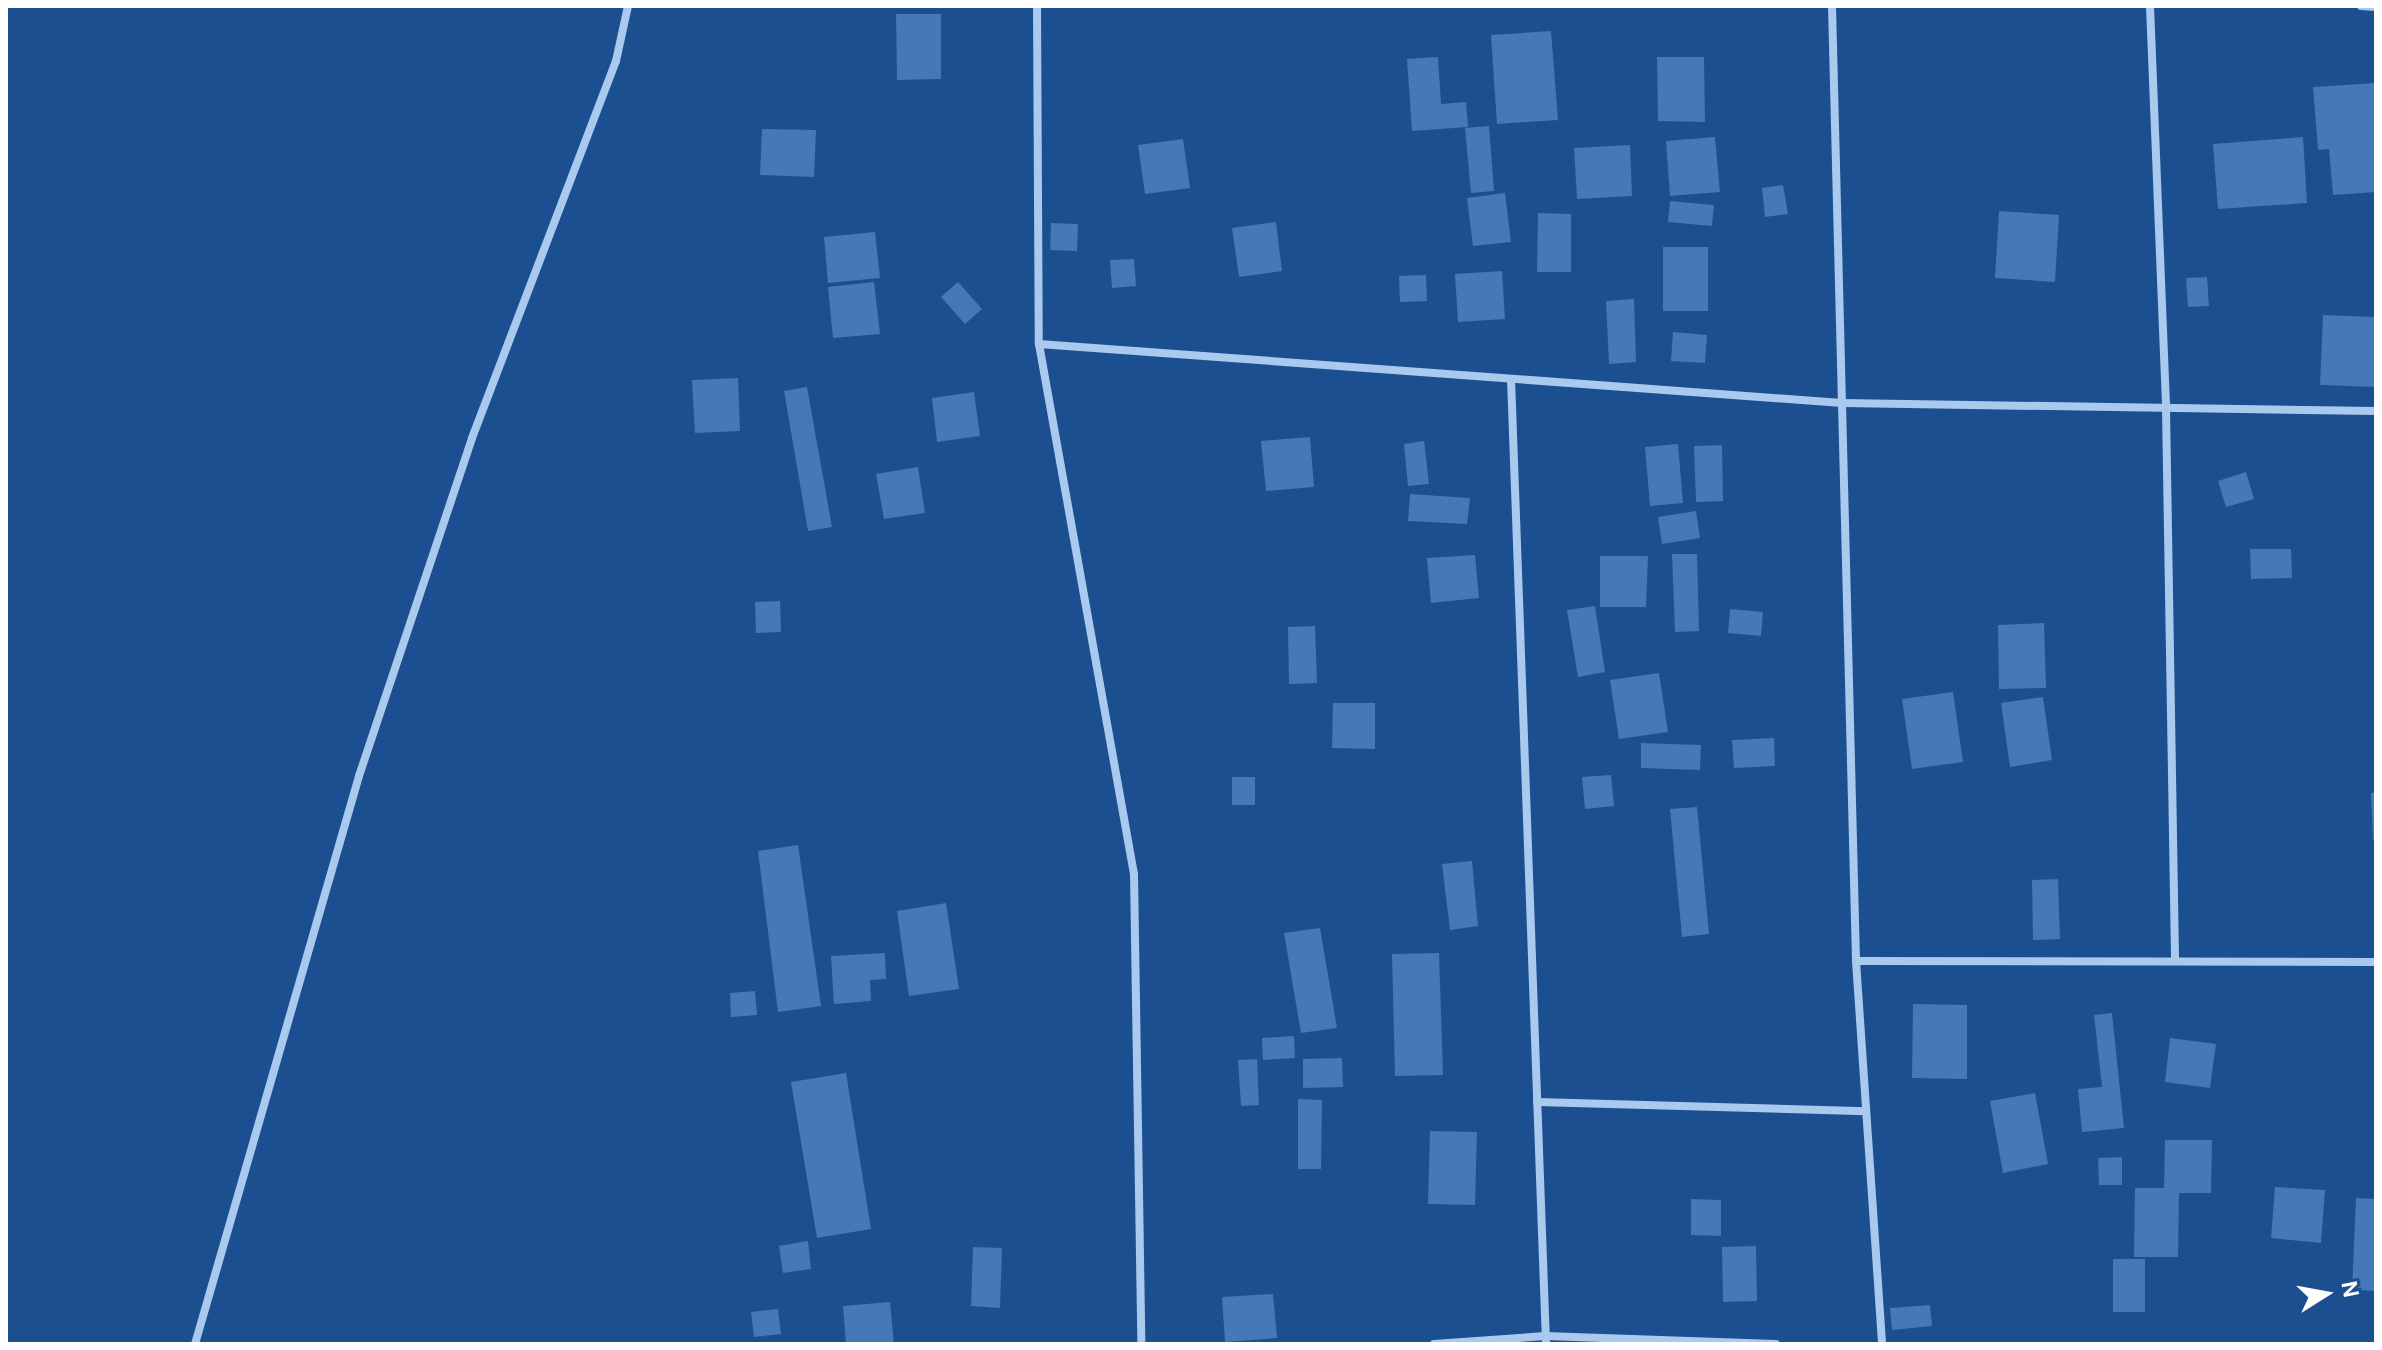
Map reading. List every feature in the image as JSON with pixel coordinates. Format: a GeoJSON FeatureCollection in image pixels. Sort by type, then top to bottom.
{"type":"FeatureCollection","features":[{"type":"Feature","properties":{"kind":"street"},"geometry":{"type":"LineString","coordinates":[[195,1344],[359,776],[472,438],[616,61],[628,6]]}},
{"type":"Feature","properties":{"kind":"street"},"geometry":{"type":"LineString","coordinates":[[1037,6],[1039,344],[1134,874],[1141,1344]]}},
{"type":"Feature","properties":{"kind":"street"},"geometry":{"type":"LineString","coordinates":[[1832,6],[1856,961],[1882,1344]]}},
{"type":"Feature","properties":{"kind":"street"},"geometry":{"type":"LineString","coordinates":[[2150,6],[2166,409],[2175,959]]}},
{"type":"Feature","properties":{"kind":"street"},"geometry":{"type":"LineString","coordinates":[[2361,6],[2376,7]]}},
{"type":"Feature","properties":{"kind":"street"},"geometry":{"type":"LineString","coordinates":[[1039,344],[1842,403],[2376,411]]}},
{"type":"Feature","properties":{"kind":"street"},"geometry":{"type":"LineString","coordinates":[[1511,379],[1546,1340]]}},
{"type":"Feature","properties":{"kind":"street"},"geometry":{"type":"LineString","coordinates":[[1856,961],[2175,959],[2376,962]]}},
{"type":"Feature","properties":{"kind":"street"},"geometry":{"type":"LineString","coordinates":[[1537,1102],[1866,1111]]}},
{"type":"Feature","properties":{"kind":"street"},"geometry":{"type":"LineString","coordinates":[[1434,1344],[1546,1340],[1776,1344]]}},
{"type":"Feature","properties":{"kind":"building"},"geometry":{"type":"Polygon","coordinates":[[[896,14],[941,14],[941,79],[897,80],[896,14]]]}},
{"type":"Feature","properties":{"kind":"building"},"geometry":{"type":"Polygon","coordinates":[[[1551,31],[1558,120],[1497,124],[1491,35],[1551,31]]]}},
{"type":"Feature","properties":{"kind":"building"},"geometry":{"type":"Polygon","coordinates":[[[1438,57],[1441,104],[1466,102],[1468,127],[1412,131],[1407,59],[1438,57]]]}},
{"type":"Feature","properties":{"kind":"building"},"geometry":{"type":"Polygon","coordinates":[[[1657,57],[1704,57],[1705,122],[1658,121],[1657,57]]]}},
{"type":"Feature","properties":{"kind":"building"},"geometry":{"type":"Polygon","coordinates":[[[2376,83],[2376,192],[2333,195],[2329,149],[2318,150],[2313,87],[2376,83]]]}},
{"type":"Feature","properties":{"kind":"building"},"geometry":{"type":"Polygon","coordinates":[[[1489,126],[1494,191],[1471,193],[1465,128],[1489,126]]]}},
{"type":"Feature","properties":{"kind":"building"},"geometry":{"type":"Polygon","coordinates":[[[762,129],[816,130],[814,177],[760,175],[762,129]]]}},
{"type":"Feature","properties":{"kind":"building"},"geometry":{"type":"Polygon","coordinates":[[[1715,137],[1720,192],[1670,196],[1666,141],[1715,137]]]}},
{"type":"Feature","properties":{"kind":"building"},"geometry":{"type":"Polygon","coordinates":[[[2303,137],[2307,203],[2218,209],[2213,144],[2303,137]]]}},
{"type":"Feature","properties":{"kind":"building"},"geometry":{"type":"Polygon","coordinates":[[[1183,139],[1190,188],[1145,194],[1138,145],[1183,139]]]}},
{"type":"Feature","properties":{"kind":"building"},"geometry":{"type":"Polygon","coordinates":[[[1630,145],[1632,196],[1577,199],[1574,148],[1630,145]]]}},
{"type":"Feature","properties":{"kind":"building"},"geometry":{"type":"Polygon","coordinates":[[[1783,185],[1788,214],[1765,217],[1762,188],[1783,185]]]}},
{"type":"Feature","properties":{"kind":"building"},"geometry":{"type":"Polygon","coordinates":[[[1505,193],[1511,242],[1473,246],[1467,198],[1505,193]]]}},
{"type":"Feature","properties":{"kind":"building"},"geometry":{"type":"Polygon","coordinates":[[[1670,201],[1714,205],[1712,226],[1668,222],[1670,201]]]}},
{"type":"Feature","properties":{"kind":"building"},"geometry":{"type":"Polygon","coordinates":[[[1999,211],[2059,215],[2055,282],[1995,278],[1999,211]]]}},
{"type":"Feature","properties":{"kind":"building"},"geometry":{"type":"Polygon","coordinates":[[[1538,213],[1571,214],[1571,272],[1537,272],[1538,213]]]}},
{"type":"Feature","properties":{"kind":"building"},"geometry":{"type":"Polygon","coordinates":[[[1276,222],[1282,271],[1239,277],[1232,228],[1276,222]]]}},
{"type":"Feature","properties":{"kind":"building"},"geometry":{"type":"Polygon","coordinates":[[[1051,223],[1078,224],[1077,251],[1050,250],[1051,223]]]}},
{"type":"Feature","properties":{"kind":"building"},"geometry":{"type":"Polygon","coordinates":[[[875,232],[880,278],[828,283],[824,237],[875,232]]]}},
{"type":"Feature","properties":{"kind":"building"},"geometry":{"type":"Polygon","coordinates":[[[1663,247],[1708,247],[1708,311],[1663,311],[1663,247]]]}},
{"type":"Feature","properties":{"kind":"building"},"geometry":{"type":"Polygon","coordinates":[[[1134,259],[1136,286],[1112,288],[1110,260],[1134,259]]]}},
{"type":"Feature","properties":{"kind":"building"},"geometry":{"type":"Polygon","coordinates":[[[1502,271],[1505,319],[1458,322],[1455,274],[1502,271]]]}},
{"type":"Feature","properties":{"kind":"building"},"geometry":{"type":"Polygon","coordinates":[[[1426,275],[1427,301],[1400,302],[1399,276],[1426,275]]]}},
{"type":"Feature","properties":{"kind":"building"},"geometry":{"type":"Polygon","coordinates":[[[2207,277],[2209,306],[2188,307],[2186,278],[2207,277]]]}},
{"type":"Feature","properties":{"kind":"building"},"geometry":{"type":"Polygon","coordinates":[[[874,282],[880,334],[833,338],[828,287],[874,282]]]}},
{"type":"Feature","properties":{"kind":"building"},"geometry":{"type":"Polygon","coordinates":[[[958,282],[982,309],[965,324],[941,297],[958,282]]]}},
{"type":"Feature","properties":{"kind":"building"},"geometry":{"type":"Polygon","coordinates":[[[1634,299],[1636,362],[1609,364],[1606,301],[1634,299]]]}},
{"type":"Feature","properties":{"kind":"building"},"geometry":{"type":"Polygon","coordinates":[[[2323,315],[2376,317],[2376,387],[2320,385],[2323,315]]]}},
{"type":"Feature","properties":{"kind":"building"},"geometry":{"type":"Polygon","coordinates":[[[1673,332],[1707,335],[1705,363],[1671,361],[1673,332]]]}},
{"type":"Feature","properties":{"kind":"building"},"geometry":{"type":"Polygon","coordinates":[[[738,378],[740,431],[695,433],[692,380],[738,378]]]}},
{"type":"Feature","properties":{"kind":"building"},"geometry":{"type":"Polygon","coordinates":[[[807,387],[832,527],[808,531],[784,391],[807,387]]]}},
{"type":"Feature","properties":{"kind":"building"},"geometry":{"type":"Polygon","coordinates":[[[974,392],[980,436],[937,442],[932,398],[974,392]]]}},
{"type":"Feature","properties":{"kind":"building"},"geometry":{"type":"Polygon","coordinates":[[[1310,437],[1314,487],[1266,491],[1261,441],[1310,437]]]}},
{"type":"Feature","properties":{"kind":"building"},"geometry":{"type":"Polygon","coordinates":[[[1424,441],[1429,484],[1408,486],[1404,444],[1424,441]]]}},
{"type":"Feature","properties":{"kind":"building"},"geometry":{"type":"Polygon","coordinates":[[[1678,444],[1683,503],[1650,506],[1645,447],[1678,444]]]}},
{"type":"Feature","properties":{"kind":"building"},"geometry":{"type":"Polygon","coordinates":[[[1722,445],[1723,501],[1696,502],[1694,446],[1722,445]]]}},
{"type":"Feature","properties":{"kind":"building"},"geometry":{"type":"Polygon","coordinates":[[[918,467],[925,513],[884,519],[876,474],[918,467]]]}},
{"type":"Feature","properties":{"kind":"building"},"geometry":{"type":"Polygon","coordinates":[[[2246,472],[2254,499],[2226,507],[2218,481],[2246,472]]]}},
{"type":"Feature","properties":{"kind":"building"},"geometry":{"type":"Polygon","coordinates":[[[1410,494],[1470,498],[1467,524],[1408,521],[1410,494]]]}},
{"type":"Feature","properties":{"kind":"building"},"geometry":{"type":"Polygon","coordinates":[[[1696,511],[1700,538],[1662,544],[1658,517],[1696,511]]]}},
{"type":"Feature","properties":{"kind":"building"},"geometry":{"type":"Polygon","coordinates":[[[2250,549],[2291,549],[2292,578],[2251,579],[2250,549]]]}},
{"type":"Feature","properties":{"kind":"building"},"geometry":{"type":"Polygon","coordinates":[[[1672,554],[1697,554],[1699,631],[1675,632],[1672,554]]]}},
{"type":"Feature","properties":{"kind":"building"},"geometry":{"type":"Polygon","coordinates":[[[1475,555],[1479,598],[1431,603],[1427,558],[1475,555]]]}},
{"type":"Feature","properties":{"kind":"building"},"geometry":{"type":"Polygon","coordinates":[[[1600,556],[1648,556],[1646,607],[1600,607],[1600,556]]]}},
{"type":"Feature","properties":{"kind":"building"},"geometry":{"type":"Polygon","coordinates":[[[780,601],[781,632],[756,633],[755,602],[780,601]]]}},
{"type":"Feature","properties":{"kind":"building"},"geometry":{"type":"Polygon","coordinates":[[[1595,606],[1605,672],[1578,677],[1567,610],[1595,606]]]}},
{"type":"Feature","properties":{"kind":"building"},"geometry":{"type":"Polygon","coordinates":[[[1730,609],[1763,612],[1761,636],[1728,633],[1730,609]]]}},
{"type":"Feature","properties":{"kind":"building"},"geometry":{"type":"Polygon","coordinates":[[[2044,623],[2046,688],[1999,689],[1998,625],[2044,623]]]}},
{"type":"Feature","properties":{"kind":"building"},"geometry":{"type":"Polygon","coordinates":[[[1315,626],[1317,683],[1289,684],[1288,627],[1315,626]]]}},
{"type":"Feature","properties":{"kind":"building"},"geometry":{"type":"Polygon","coordinates":[[[1659,673],[1668,732],[1619,739],[1610,680],[1659,673]]]}},
{"type":"Feature","properties":{"kind":"building"},"geometry":{"type":"Polygon","coordinates":[[[1953,692],[1963,762],[1912,769],[1902,699],[1953,692]]]}},
{"type":"Feature","properties":{"kind":"building"},"geometry":{"type":"Polygon","coordinates":[[[2043,697],[2052,760],[2010,767],[2001,703],[2043,697]]]}},
{"type":"Feature","properties":{"kind":"building"},"geometry":{"type":"Polygon","coordinates":[[[1333,703],[1375,703],[1375,749],[1332,748],[1333,703]]]}},
{"type":"Feature","properties":{"kind":"building"},"geometry":{"type":"Polygon","coordinates":[[[1774,738],[1775,766],[1734,768],[1732,740],[1774,738]]]}},
{"type":"Feature","properties":{"kind":"building"},"geometry":{"type":"Polygon","coordinates":[[[1641,743],[1701,745],[1700,770],[1641,768],[1641,743]]]}},
{"type":"Feature","properties":{"kind":"building"},"geometry":{"type":"Polygon","coordinates":[[[1611,775],[1614,806],[1585,809],[1582,777],[1611,775]]]}},
{"type":"Feature","properties":{"kind":"building"},"geometry":{"type":"Polygon","coordinates":[[[1232,777],[1255,777],[1255,805],[1232,805],[1232,777]]]}},
{"type":"Feature","properties":{"kind":"building"},"geometry":{"type":"Polygon","coordinates":[[[2376,792],[2376,839],[2373,840],[2371,793],[2376,792]]]}},
{"type":"Feature","properties":{"kind":"building"},"geometry":{"type":"Polygon","coordinates":[[[1697,807],[1709,934],[1682,937],[1670,809],[1697,807]]]}},
{"type":"Feature","properties":{"kind":"building"},"geometry":{"type":"Polygon","coordinates":[[[798,845],[821,1006],[778,1012],[758,851],[798,845]]]}},
{"type":"Feature","properties":{"kind":"building"},"geometry":{"type":"Polygon","coordinates":[[[1472,861],[1478,926],[1450,930],[1442,864],[1472,861]]]}},
{"type":"Feature","properties":{"kind":"building"},"geometry":{"type":"Polygon","coordinates":[[[2058,879],[2060,939],[2033,940],[2032,880],[2058,879]]]}},
{"type":"Feature","properties":{"kind":"building"},"geometry":{"type":"Polygon","coordinates":[[[946,903],[959,989],[909,996],[897,911],[946,903]]]}},
{"type":"Feature","properties":{"kind":"building"},"geometry":{"type":"Polygon","coordinates":[[[1320,928],[1337,1028],[1301,1033],[1284,933],[1320,928]]]}},
{"type":"Feature","properties":{"kind":"building"},"geometry":{"type":"Polygon","coordinates":[[[885,953],[886,979],[870,980],[871,1001],[834,1004],[831,956],[885,953]]]}},
{"type":"Feature","properties":{"kind":"building"},"geometry":{"type":"Polygon","coordinates":[[[1439,953],[1443,1075],[1395,1076],[1392,954],[1439,953]]]}},
{"type":"Feature","properties":{"kind":"building"},"geometry":{"type":"Polygon","coordinates":[[[755,991],[757,1015],[731,1017],[730,993],[755,991]]]}},
{"type":"Feature","properties":{"kind":"building"},"geometry":{"type":"Polygon","coordinates":[[[1913,1004],[1967,1005],[1967,1079],[1912,1078],[1913,1004]]]}},
{"type":"Feature","properties":{"kind":"building"},"geometry":{"type":"Polygon","coordinates":[[[2112,1013],[2124,1128],[2082,1132],[2078,1089],[2102,1087],[2094,1015],[2112,1013]]]}},
{"type":"Feature","properties":{"kind":"building"},"geometry":{"type":"Polygon","coordinates":[[[1294,1036],[1295,1058],[1263,1060],[1262,1038],[1294,1036]]]}},
{"type":"Feature","properties":{"kind":"building"},"geometry":{"type":"Polygon","coordinates":[[[2170,1038],[2216,1044],[2210,1088],[2165,1082],[2170,1038]]]}},
{"type":"Feature","properties":{"kind":"building"},"geometry":{"type":"Polygon","coordinates":[[[1342,1058],[1343,1087],[1303,1088],[1303,1059],[1342,1058]]]}},
{"type":"Feature","properties":{"kind":"building"},"geometry":{"type":"Polygon","coordinates":[[[1257,1059],[1259,1105],[1241,1106],[1238,1060],[1257,1059]]]}},
{"type":"Feature","properties":{"kind":"building"},"geometry":{"type":"Polygon","coordinates":[[[846,1073],[871,1229],[817,1238],[791,1082],[846,1073]]]}},
{"type":"Feature","properties":{"kind":"building"},"geometry":{"type":"Polygon","coordinates":[[[2035,1093],[2048,1164],[2003,1173],[1990,1101],[2035,1093]]]}},
{"type":"Feature","properties":{"kind":"building"},"geometry":{"type":"Polygon","coordinates":[[[1298,1099],[1322,1100],[1321,1169],[1298,1169],[1298,1099]]]}},
{"type":"Feature","properties":{"kind":"building"},"geometry":{"type":"Polygon","coordinates":[[[1430,1131],[1477,1132],[1475,1205],[1428,1204],[1430,1131]]]}},
{"type":"Feature","properties":{"kind":"building"},"geometry":{"type":"Polygon","coordinates":[[[2165,1140],[2212,1140],[2211,1193],[2179,1193],[2178,1257],[2134,1257],[2135,1188],[2164,1188],[2165,1140]]]}},
{"type":"Feature","properties":{"kind":"building"},"geometry":{"type":"Polygon","coordinates":[[[2122,1157],[2122,1185],[2099,1185],[2098,1158],[2122,1157]]]}},
{"type":"Feature","properties":{"kind":"building"},"geometry":{"type":"Polygon","coordinates":[[[2275,1187],[2325,1190],[2321,1243],[2271,1238],[2275,1187]]]}},
{"type":"Feature","properties":{"kind":"building"},"geometry":{"type":"Polygon","coordinates":[[[2356,1198],[2376,1199],[2376,1291],[2352,1290],[2356,1198]]]}},
{"type":"Feature","properties":{"kind":"building"},"geometry":{"type":"Polygon","coordinates":[[[1691,1199],[1721,1200],[1721,1236],[1691,1235],[1691,1199]]]}},
{"type":"Feature","properties":{"kind":"building"},"geometry":{"type":"Polygon","coordinates":[[[808,1241],[811,1269],[783,1273],[779,1246],[808,1241]]]}},
{"type":"Feature","properties":{"kind":"building"},"geometry":{"type":"Polygon","coordinates":[[[1756,1246],[1757,1301],[1723,1302],[1722,1247],[1756,1246]]]}},
{"type":"Feature","properties":{"kind":"building"},"geometry":{"type":"Polygon","coordinates":[[[973,1247],[1002,1248],[1000,1308],[971,1306],[973,1247]]]}},
{"type":"Feature","properties":{"kind":"building"},"geometry":{"type":"Polygon","coordinates":[[[2113,1259],[2145,1259],[2145,1312],[2113,1312],[2113,1259]]]}},
{"type":"Feature","properties":{"kind":"building"},"geometry":{"type":"Polygon","coordinates":[[[1273,1294],[1277,1338],[1225,1342],[1222,1297],[1273,1294]]]}},
{"type":"Feature","properties":{"kind":"building"},"geometry":{"type":"Polygon","coordinates":[[[890,1302],[894,1344],[846,1344],[843,1306],[890,1302]]]}},
{"type":"Feature","properties":{"kind":"building"},"geometry":{"type":"Polygon","coordinates":[[[1930,1305],[1932,1326],[1892,1330],[1890,1308],[1930,1305]]]}},
{"type":"Feature","properties":{"kind":"building"},"geometry":{"type":"Polygon","coordinates":[[[778,1309],[781,1334],[754,1337],[751,1312],[778,1309]]]}}]}
